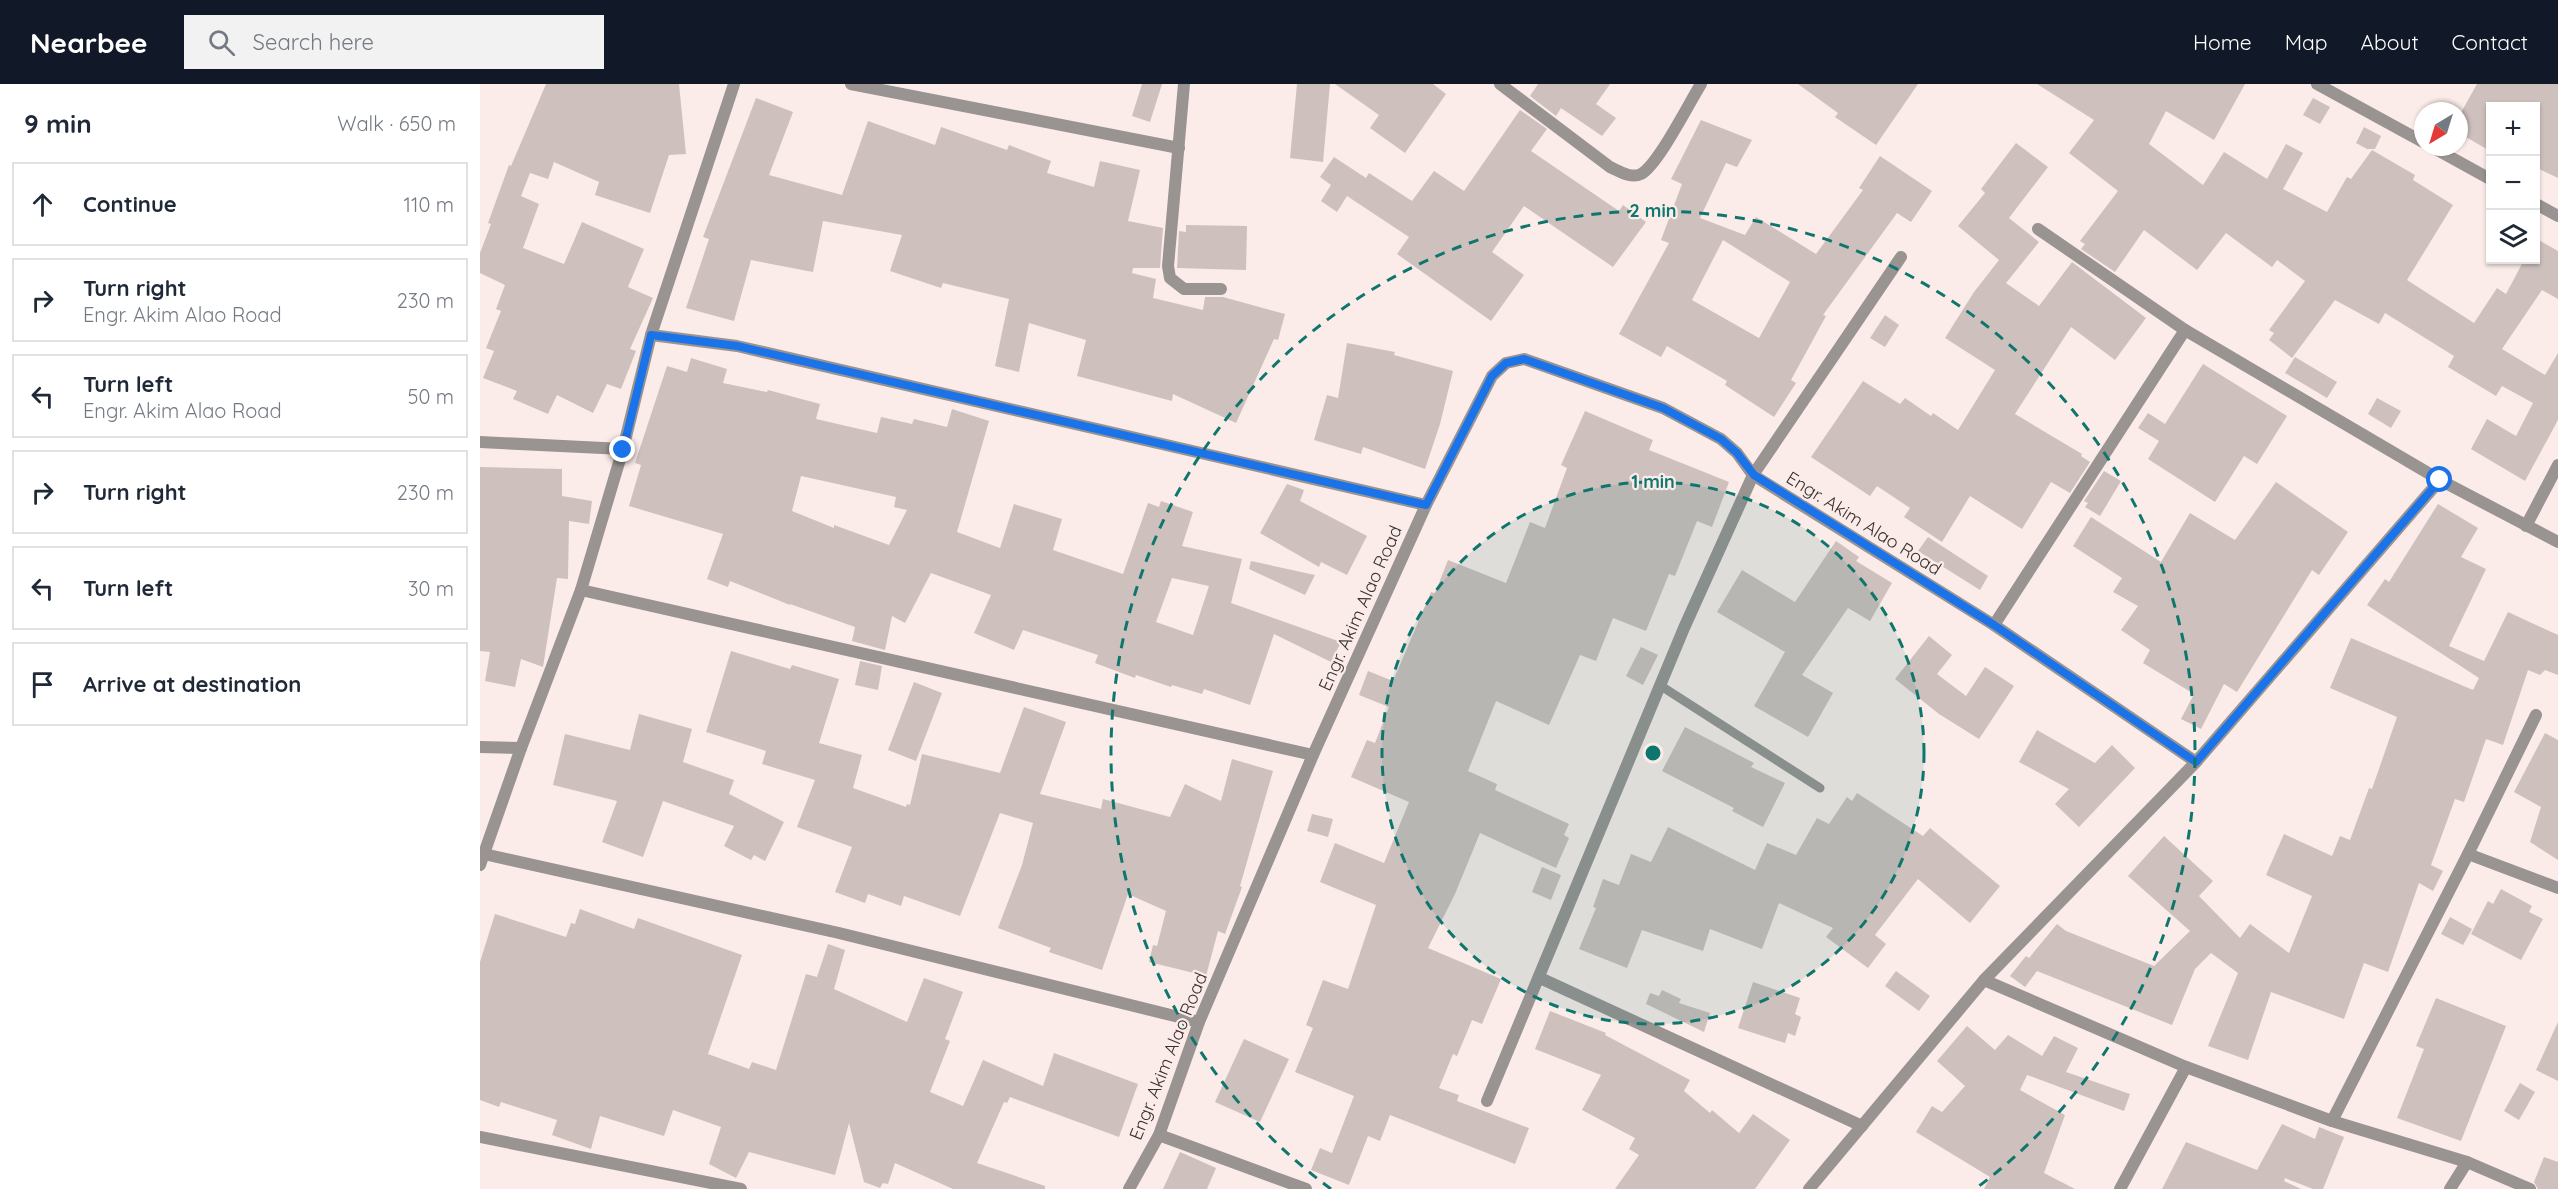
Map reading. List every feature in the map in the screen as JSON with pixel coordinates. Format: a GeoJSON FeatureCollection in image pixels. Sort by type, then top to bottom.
{"type":"FeatureCollection","features":[{"type":"Feature","properties":{"kind":"street"},"geometry":{"type":"LineString","coordinates":[[734,84],[651,335],[623,450],[581,590],[482,859],[839,933],[1199,1022]]}},
{"type":"Feature","properties":{"kind":"street"},"geometry":{"type":"LineString","coordinates":[[851,84],[1179,148]]}},
{"type":"Feature","properties":{"kind":"street"},"geometry":{"type":"LineString","coordinates":[[1184,84],[1168,266],[1170,278],[1184,289],[1221,289]]}},
{"type":"Feature","properties":{"kind":"street"},"geometry":{"type":"LineString","coordinates":[[1500,84],[1610,167],[1629,176],[1640,175],[1652,163],[1701,84]]}},
{"type":"Feature","properties":{"kind":"street"},"geometry":{"type":"LineString","coordinates":[[2317,84],[2414,137]]}},
{"type":"Feature","properties":{"kind":"street"},"geometry":{"type":"LineString","coordinates":[[2448,156],[2486,177]]}},
{"type":"Feature","properties":{"kind":"street"},"geometry":{"type":"LineString","coordinates":[[2540,207],[2558,216]]}},
{"type":"Feature","properties":{"kind":"street"},"geometry":{"type":"LineString","coordinates":[[2038,229],[2185,330],[2440,480],[2558,542]]}},
{"type":"Feature","properties":{"kind":"street"},"geometry":{"type":"LineString","coordinates":[[1487,1101],[1661,686],[1754,475],[1901,256]]}},
{"type":"Feature","properties":{"kind":"street"},"geometry":{"type":"LineString","coordinates":[[1994,625],[2185,330]]}},
{"type":"Feature","properties":{"kind":"street"},"geometry":{"type":"LineString","coordinates":[[651,335],[737,346],[1426,505]]}},
{"type":"Feature","properties":{"kind":"street","name":"Engr. Akim Alao Road"},"geometry":{"type":"LineString","coordinates":[[1129,1189],[1159,1135],[1199,1022],[1313,755],[1426,505],[1492,376],[1506,363],[1524,359],[1663,408],[1721,439],[1737,453],[1754,475],[1994,625],[2196,762]]}},
{"type":"Feature","properties":{"kind":"street"},"geometry":{"type":"LineString","coordinates":[[480,442],[623,450]]}},
{"type":"Feature","properties":{"kind":"street"},"geometry":{"type":"LineString","coordinates":[[2526,526],[2558,465]]}},
{"type":"Feature","properties":{"kind":"street"},"geometry":{"type":"LineString","coordinates":[[1809,1189],[1984,980],[2196,762],[2440,480]]}},
{"type":"Feature","properties":{"kind":"street"},"geometry":{"type":"LineString","coordinates":[[581,590],[1313,755]]}},
{"type":"Feature","properties":{"kind":"street"},"geometry":{"type":"LineString","coordinates":[[2332,1120],[2536,715]]}},
{"type":"Feature","properties":{"kind":"street"},"geometry":{"type":"LineString","coordinates":[[480,747],[521,748]]}},
{"type":"Feature","properties":{"kind":"street"},"geometry":{"type":"LineString","coordinates":[[2468,854],[2558,888]]}},
{"type":"Feature","properties":{"kind":"street"},"geometry":{"type":"LineString","coordinates":[[1540,978],[1862,1126]]}},
{"type":"Feature","properties":{"kind":"street"},"geometry":{"type":"LineString","coordinates":[[1984,980],[2186,1067],[2332,1120],[2467,1162],[2530,1189]]}},
{"type":"Feature","properties":{"kind":"street"},"geometry":{"type":"LineString","coordinates":[[2120,1189],[2186,1067]]}},
{"type":"Feature","properties":{"kind":"street"},"geometry":{"type":"LineString","coordinates":[[1159,1135],[1306,1189]]}},
{"type":"Feature","properties":{"kind":"street"},"geometry":{"type":"LineString","coordinates":[[480,1137],[741,1189]]}},
{"type":"Feature","properties":{"kind":"street"},"geometry":{"type":"LineString","coordinates":[[2450,1189],[2467,1162]]}},
{"type":"Feature","properties":{"kind":"lane"},"geometry":{"type":"LineString","coordinates":[[1661,686],[1820,788]]}},
{"type":"Feature","properties":{"kind":"building"},"geometry":{"type":"Polygon","coordinates":[[[546,84],[679,84],[686,154],[669,155],[650,213],[595,195],[599,182],[554,162],[548,179],[530,173],[521,196],[539,204],[523,248],[564,264],[582,222],[644,249],[628,287],[653,298],[630,349],[636,351],[621,389],[607,384],[593,413],[557,395],[548,414],[513,399],[517,391],[483,378],[494,351],[486,348],[501,311],[496,309],[505,285],[480,273],[480,253],[509,165],[511,166],[546,84]]]}},
{"type":"Feature","properties":{"kind":"building"},"geometry":{"type":"Polygon","coordinates":[[[1142,84],[1162,84],[1150,122],[1132,116],[1142,84]]]}},
{"type":"Feature","properties":{"kind":"building"},"geometry":{"type":"Polygon","coordinates":[[[1297,84],[1330,84],[1323,162],[1290,158],[1297,84]]]}},
{"type":"Feature","properties":{"kind":"building"},"geometry":{"type":"Polygon","coordinates":[[[1335,84],[1433,84],[1446,94],[1405,153],[1370,128],[1379,115],[1335,84]]]}},
{"type":"Feature","properties":{"kind":"building"},"geometry":{"type":"Polygon","coordinates":[[[1538,84],[1610,84],[1596,104],[1616,118],[1602,136],[1561,108],[1556,116],[1530,96],[1538,84]]]}},
{"type":"Feature","properties":{"kind":"building"},"geometry":{"type":"Polygon","coordinates":[[[1798,84],[1918,84],[1876,145],[1835,117],[1838,113],[1798,84]]]}},
{"type":"Feature","properties":{"kind":"building"},"geometry":{"type":"Polygon","coordinates":[[[2037,84],[2245,84],[2214,140],[2166,111],[2149,144],[2203,185],[2224,152],[2267,179],[2286,144],[2303,153],[2283,189],[2327,212],[2347,177],[2351,179],[2372,150],[2415,175],[2413,180],[2453,205],[2407,280],[2474,323],[2497,288],[2506,294],[2522,264],[2540,264],[2540,241],[2558,251],[2558,299],[2542,290],[2502,349],[2545,375],[2558,353],[2558,420],[2525,481],[2471,449],[2487,419],[2516,436],[2533,403],[2502,386],[2496,396],[2448,367],[2454,356],[2385,313],[2379,324],[2335,300],[2292,358],[2269,340],[2274,333],[2269,330],[2305,281],[2277,260],[2272,267],[2226,233],[2197,270],[2144,230],[2115,272],[2081,249],[2085,244],[2080,241],[2118,191],[2069,153],[2094,120],[2037,84]]]}},
{"type":"Feature","properties":{"kind":"building"},"geometry":{"type":"Polygon","coordinates":[[[2477,84],[2558,84],[2558,178],[2540,169],[2540,102],[2486,102],[2486,149],[2468,138],[2467,102],[2477,84]]]}},
{"type":"Feature","properties":{"kind":"building"},"geometry":{"type":"Polygon","coordinates":[[[756,98],[793,112],[769,175],[842,195],[868,121],[935,145],[941,127],[1007,150],[1009,145],[1051,161],[1047,173],[1094,187],[1100,161],[1140,170],[1128,221],[1163,228],[1160,268],[1133,268],[1132,273],[1156,279],[1153,298],[1203,310],[1205,297],[1223,297],[1285,314],[1278,340],[1274,339],[1236,423],[1173,394],[1172,401],[1077,376],[1086,340],[1029,323],[1019,372],[995,366],[1009,299],[943,283],[941,288],[890,271],[902,235],[823,221],[813,272],[751,260],[734,321],[686,308],[709,239],[703,237],[756,98]]]}},
{"type":"Feature","properties":{"kind":"building"},"geometry":{"type":"Polygon","coordinates":[[[2313,98],[2330,107],[2320,124],[2303,115],[2313,98]]]}},
{"type":"Feature","properties":{"kind":"building"},"geometry":{"type":"Polygon","coordinates":[[[1520,110],[1547,129],[1531,151],[1619,211],[1623,205],[1646,222],[1613,267],[1524,206],[1492,252],[1524,275],[1491,321],[1397,254],[1409,237],[1347,196],[1337,212],[1321,201],[1331,185],[1320,177],[1334,157],[1366,178],[1369,173],[1412,201],[1434,171],[1464,191],[1520,110]]]}},
{"type":"Feature","properties":{"kind":"building"},"geometry":{"type":"Polygon","coordinates":[[[1701,120],[1752,140],[1737,167],[1726,163],[1700,218],[1745,235],[1756,217],[1816,254],[1863,190],[1859,188],[1880,156],[1932,191],[1911,222],[1897,213],[1823,315],[1826,316],[1791,380],[1796,383],[1774,417],[1725,385],[1727,381],[1667,346],[1661,357],[1619,334],[1669,243],[1661,240],[1682,184],[1671,179],[1701,120]],[[1723,240],[1692,300],[1759,338],[1790,282],[1723,240]]]}},
{"type":"Feature","properties":{"kind":"building"},"geometry":{"type":"Polygon","coordinates":[[[2364,127],[2381,136],[2375,149],[2367,149],[2356,143],[2364,127]]]}},
{"type":"Feature","properties":{"kind":"building"},"geometry":{"type":"Polygon","coordinates":[[[2016,143],[2048,167],[2009,218],[2039,242],[2006,283],[2039,306],[2072,262],[2146,318],[2115,360],[2071,327],[2015,414],[2082,454],[2081,456],[2090,462],[2070,493],[2051,482],[2022,529],[1970,496],[1942,542],[1904,517],[1910,508],[1877,486],[1870,496],[1811,457],[1863,381],[1900,404],[1905,398],[1931,416],[1933,413],[1958,430],[1995,370],[1945,338],[1974,292],[1999,260],[1958,226],[1985,193],[1981,189],[2016,143]]]}},
{"type":"Feature","properties":{"kind":"building"},"geometry":{"type":"Polygon","coordinates":[[[1186,225],[1247,226],[1246,270],[1177,268],[1179,231],[1186,232],[1186,225]]]}},
{"type":"Feature","properties":{"kind":"building"},"geometry":{"type":"Polygon","coordinates":[[[1885,315],[1899,325],[1885,347],[1870,338],[1885,315]]]}},
{"type":"Feature","properties":{"kind":"building"},"geometry":{"type":"Polygon","coordinates":[[[1347,343],[1395,352],[1394,355],[1453,371],[1440,424],[1425,469],[1363,447],[1361,454],[1314,440],[1327,395],[1338,398],[1347,343]]]}},
{"type":"Feature","properties":{"kind":"building"},"geometry":{"type":"Polygon","coordinates":[[[2295,357],[2337,382],[2327,398],[2285,373],[2295,357]]]}},
{"type":"Feature","properties":{"kind":"building"},"geometry":{"type":"Polygon","coordinates":[[[691,358],[727,369],[723,383],[767,392],[768,390],[820,404],[816,419],[877,433],[881,417],[912,424],[914,419],[947,427],[952,409],[989,421],[957,532],[1000,548],[1014,504],[1062,519],[1053,550],[1123,574],[1148,503],[1159,507],[1161,501],[1193,512],[1182,546],[1242,559],[1231,603],[1341,642],[1331,662],[1274,634],[1250,705],[1204,689],[1202,694],[1172,685],[1171,687],[1136,675],[1135,678],[1095,663],[1098,655],[1023,630],[1014,650],[974,633],[991,595],[931,573],[905,623],[892,616],[885,650],[852,641],[855,627],[790,605],[730,581],[728,587],[707,579],[723,534],[629,506],[641,465],[635,463],[667,366],[687,372],[691,358]],[[801,476],[792,511],[834,528],[834,525],[889,545],[907,510],[894,507],[896,497],[801,476]],[[1172,578],[1156,622],[1193,635],[1209,586],[1172,578]]]}},
{"type":"Feature","properties":{"kind":"building"},"geometry":{"type":"Polygon","coordinates":[[[2203,364],[2287,416],[2257,464],[2244,456],[2215,502],[2148,459],[2159,441],[2138,428],[2148,413],[2165,424],[2203,364]]]}},
{"type":"Feature","properties":{"kind":"building"},"geometry":{"type":"Polygon","coordinates":[[[2377,398],[2401,411],[2391,428],[2368,414],[2377,398]]]}},
{"type":"Feature","properties":{"kind":"building"},"geometry":{"type":"Polygon","coordinates":[[[1585,411],[1653,440],[1649,450],[1729,482],[1712,527],[1697,521],[1675,576],[1669,574],[1646,631],[1613,618],[1596,661],[1580,655],[1549,725],[1496,701],[1468,771],[1497,784],[1495,790],[1569,824],[1564,835],[1569,838],[1556,868],[1480,833],[1455,894],[1428,948],[1501,979],[1482,1024],[1472,1020],[1457,1056],[1453,1054],[1439,1088],[1459,1095],[1457,1101],[1529,1128],[1515,1164],[1390,1115],[1380,1141],[1368,1136],[1349,1185],[1311,1170],[1320,1148],[1332,1153],[1354,1096],[1295,1072],[1313,1028],[1306,1025],[1323,980],[1348,989],[1376,905],[1320,882],[1335,843],[1384,863],[1409,802],[1351,777],[1367,740],[1375,743],[1389,707],[1359,695],[1368,671],[1393,681],[1431,592],[1435,593],[1448,560],[1506,583],[1530,522],[1545,528],[1567,468],[1561,465],[1585,411]]]}},
{"type":"Feature","properties":{"kind":"building"},"geometry":{"type":"Polygon","coordinates":[[[480,467],[562,469],[562,496],[592,501],[589,524],[569,521],[568,579],[557,578],[543,667],[521,659],[515,687],[485,681],[490,652],[480,651],[480,467]]]}},
{"type":"Feature","properties":{"kind":"building"},"geometry":{"type":"Polygon","coordinates":[[[2104,471],[2121,481],[2100,516],[2085,507],[2088,503],[2084,501],[2104,471]]]}},
{"type":"Feature","properties":{"kind":"building"},"geometry":{"type":"Polygon","coordinates":[[[2276,482],[2348,532],[2319,575],[2312,570],[2237,692],[2224,684],[2201,729],[2181,719],[2194,694],[2143,663],[2150,650],[2121,630],[2138,606],[2113,592],[2122,578],[2073,546],[2091,517],[2161,562],[2190,513],[2235,540],[2276,482]]]}},
{"type":"Feature","properties":{"kind":"building"},"geometry":{"type":"Polygon","coordinates":[[[1287,484],[1304,490],[1300,501],[1367,536],[1347,575],[1321,562],[1319,567],[1260,533],[1287,484]]]}},
{"type":"Feature","properties":{"kind":"building"},"geometry":{"type":"Polygon","coordinates":[[[2438,504],[2478,528],[2461,557],[2486,569],[2449,646],[2484,661],[2508,612],[2558,635],[2558,675],[2545,670],[2540,675],[2528,670],[2503,745],[2486,739],[2464,802],[2455,799],[2431,865],[2443,871],[2433,891],[2419,883],[2388,972],[2364,963],[2344,1019],[2271,992],[2248,1060],[2208,1046],[2238,973],[2211,953],[2195,969],[2172,1025],[2037,971],[2025,987],[2010,976],[2026,956],[2029,958],[2057,924],[2066,931],[2154,966],[2190,931],[2128,876],[2164,836],[2213,881],[2199,896],[2240,938],[2250,924],[2289,953],[2312,896],[2266,875],[2284,834],[2332,856],[2340,836],[2350,840],[2369,788],[2372,789],[2397,717],[2330,688],[2351,638],[2473,690],[2479,678],[2367,605],[2385,579],[2389,582],[2438,504]]]}},
{"type":"Feature","properties":{"kind":"building"},"geometry":{"type":"Polygon","coordinates":[[[1928,537],[1988,576],[1980,590],[1918,551],[1928,537]]]}},
{"type":"Feature","properties":{"kind":"building"},"geometry":{"type":"Polygon","coordinates":[[[1836,541],[1859,557],[1856,561],[1892,583],[1870,621],[1848,608],[1802,675],[1833,693],[1808,737],[1754,706],[1785,652],[1717,612],[1742,570],[1795,602],[1836,541]]]}},
{"type":"Feature","properties":{"kind":"building"},"geometry":{"type":"Polygon","coordinates":[[[1251,561],[1315,575],[1305,595],[1249,569],[1251,561]]]}},
{"type":"Feature","properties":{"kind":"building"},"geometry":{"type":"Polygon","coordinates":[[[1929,636],[1952,655],[1937,674],[1966,696],[1985,667],[2014,686],[1979,739],[1939,714],[1895,679],[1929,636]]]}},
{"type":"Feature","properties":{"kind":"building"},"geometry":{"type":"Polygon","coordinates":[[[1641,647],[1658,655],[1643,685],[1626,676],[1641,647]]]}},
{"type":"Feature","properties":{"kind":"building"},"geometry":{"type":"Polygon","coordinates":[[[731,651],[790,669],[792,665],[839,679],[819,743],[862,755],[853,788],[906,807],[907,804],[910,805],[922,754],[1000,773],[1024,707],[1066,722],[1040,794],[1101,809],[1103,799],[1170,817],[1185,784],[1221,801],[1232,759],[1273,771],[1240,886],[1242,887],[1225,934],[1218,931],[1206,976],[1149,962],[1153,945],[1157,946],[1166,911],[1128,894],[1102,970],[1049,952],[1051,948],[998,928],[1022,865],[1033,823],[1000,813],[960,916],[904,896],[901,906],[868,894],[865,903],[835,892],[852,847],[797,827],[815,780],[762,764],[766,751],[706,732],[731,651]]]}},
{"type":"Feature","properties":{"kind":"building"},"geometry":{"type":"Polygon","coordinates":[[[860,661],[882,666],[878,690],[855,685],[860,661]]]}},
{"type":"Feature","properties":{"kind":"building"},"geometry":{"type":"Polygon","coordinates":[[[914,682],[942,693],[916,761],[888,750],[914,682]]]}},
{"type":"Feature","properties":{"kind":"building"},"geometry":{"type":"Polygon","coordinates":[[[639,714],[692,729],[683,762],[734,780],[729,794],[784,822],[765,861],[754,855],[751,860],[724,846],[734,826],[663,801],[643,857],[602,842],[617,801],[553,785],[565,734],[630,750],[639,714]]]}},
{"type":"Feature","properties":{"kind":"building"},"geometry":{"type":"Polygon","coordinates":[[[1685,727],[1754,763],[1751,767],[1785,783],[1763,827],[1732,811],[1734,808],[1662,771],[1685,727]]]}},
{"type":"Feature","properties":{"kind":"building"},"geometry":{"type":"Polygon","coordinates":[[[2037,730],[2095,763],[2112,745],[2135,768],[2079,827],[2055,804],[2069,789],[2019,762],[2037,730]]]}},
{"type":"Feature","properties":{"kind":"building"},"geometry":{"type":"Polygon","coordinates":[[[2545,733],[2558,740],[2558,860],[2530,842],[2541,807],[2514,792],[2545,733]]]}},
{"type":"Feature","properties":{"kind":"building"},"geometry":{"type":"Polygon","coordinates":[[[1857,793],[1923,836],[1930,828],[2000,886],[1970,923],[1918,879],[1875,935],[1886,944],[1868,968],[1826,937],[1833,928],[1779,903],[1762,949],[1710,929],[1703,951],[1642,930],[1627,968],[1579,949],[1596,908],[1593,907],[1603,879],[1619,885],[1631,854],[1651,862],[1668,827],[1755,870],[1767,843],[1796,855],[1817,818],[1829,824],[1847,797],[1852,801],[1857,793]]]}},
{"type":"Feature","properties":{"kind":"building"},"geometry":{"type":"Polygon","coordinates":[[[1312,814],[1333,819],[1328,837],[1307,831],[1312,814]]]}},
{"type":"Feature","properties":{"kind":"building"},"geometry":{"type":"Polygon","coordinates":[[[1542,867],[1561,875],[1551,900],[1532,892],[1542,867]]]}},
{"type":"Feature","properties":{"kind":"building"},"geometry":{"type":"Polygon","coordinates":[[[2501,889],[2532,906],[2529,912],[2543,919],[2521,960],[2471,934],[2488,901],[2493,904],[2501,889]]]}},
{"type":"Feature","properties":{"kind":"building"},"geometry":{"type":"Polygon","coordinates":[[[580,909],[634,929],[638,918],[742,955],[708,1054],[749,1069],[752,1062],[776,1070],[806,974],[817,977],[828,944],[845,950],[834,989],[907,1022],[924,978],[963,992],[945,1039],[950,1041],[930,1092],[963,1106],[983,1060],[1043,1086],[1054,1053],[1138,1084],[1119,1137],[1010,1097],[1007,1103],[1004,1102],[977,1163],[1045,1186],[1045,1189],[953,1189],[895,1163],[888,1184],[883,1183],[880,1188],[864,1182],[849,1123],[835,1175],[749,1152],[736,1178],[709,1164],[721,1127],[673,1110],[664,1136],[600,1116],[591,1149],[552,1135],[557,1120],[501,1102],[499,1107],[480,1100],[480,962],[495,914],[566,937],[571,923],[575,924],[580,909]]]}},
{"type":"Feature","properties":{"kind":"building"},"geometry":{"type":"Polygon","coordinates":[[[2450,917],[2472,929],[2463,945],[2441,934],[2450,917]]]}},
{"type":"Feature","properties":{"kind":"building"},"geometry":{"type":"Polygon","coordinates":[[[1896,971],[1930,996],[1919,1011],[1885,986],[1896,971]]]}},
{"type":"Feature","properties":{"kind":"building"},"geometry":{"type":"Polygon","coordinates":[[[1753,982],[1800,998],[1795,1014],[1801,1017],[1795,1036],[1788,1033],[1785,1043],[1738,1028],[1753,982]]]}},
{"type":"Feature","properties":{"kind":"building"},"geometry":{"type":"Polygon","coordinates":[[[1662,990],[1681,999],[1679,1003],[1710,1013],[1704,1032],[1646,1004],[1650,993],[1659,996],[1662,990]]]}},
{"type":"Feature","properties":{"kind":"building"},"geometry":{"type":"Polygon","coordinates":[[[2436,998],[2506,1026],[2461,1141],[2397,1118],[2424,1049],[2416,1046],[2436,998]]]}},
{"type":"Feature","properties":{"kind":"building"},"geometry":{"type":"Polygon","coordinates":[[[1550,1011],[1606,1033],[1605,1035],[1690,1080],[1684,1091],[1710,1113],[1712,1110],[1739,1133],[1753,1114],[1790,1140],[1755,1189],[1615,1189],[1639,1155],[1629,1149],[1635,1138],[1582,1110],[1601,1075],[1535,1049],[1550,1011]]]}},
{"type":"Feature","properties":{"kind":"building"},"geometry":{"type":"Polygon","coordinates":[[[2558,1022],[2558,1081],[2536,1070],[2558,1022]]]}},
{"type":"Feature","properties":{"kind":"building"},"geometry":{"type":"Polygon","coordinates":[[[1967,1026],[1995,1050],[2008,1035],[2042,1056],[2054,1036],[2078,1048],[2066,1072],[2130,1094],[2124,1111],[2027,1075],[2020,1090],[2065,1115],[2044,1173],[2075,1189],[1984,1189],[1990,1177],[1916,1132],[1932,1106],[1942,1112],[1965,1086],[1937,1061],[1967,1026]]]}},
{"type":"Feature","properties":{"kind":"building"},"geometry":{"type":"Polygon","coordinates":[[[1244,1039],[1289,1059],[1260,1122],[1215,1102],[1244,1039]]]}},
{"type":"Feature","properties":{"kind":"building"},"geometry":{"type":"Polygon","coordinates":[[[2520,1083],[2535,1092],[2519,1120],[2504,1111],[2520,1083]]]}},
{"type":"Feature","properties":{"kind":"building"},"geometry":{"type":"Polygon","coordinates":[[[2282,1124],[2315,1139],[2319,1127],[2344,1137],[2323,1189],[2313,1189],[2285,1178],[2284,1181],[2301,1189],[2162,1189],[2186,1142],[2257,1170],[2282,1124]]]}},
{"type":"Feature","properties":{"kind":"building"},"geometry":{"type":"Polygon","coordinates":[[[1180,1152],[1216,1168],[1207,1189],[1163,1189],[1180,1152]]]}},
{"type":"Feature","properties":{"kind":"building"},"geometry":{"type":"Polygon","coordinates":[[[2544,1157],[2558,1162],[2558,1189],[2538,1189],[2534,1182],[2544,1157]]]}},
{"type":"Feature","properties":{"kind":"route"},"geometry":{"type":"LineString","coordinates":[[623,450],[651,335],[737,346],[1426,505],[1492,376],[1506,363],[1524,359],[1663,408],[1721,439],[1737,453],[1754,475],[1994,625],[2196,762],[2440,480]]}}]}
